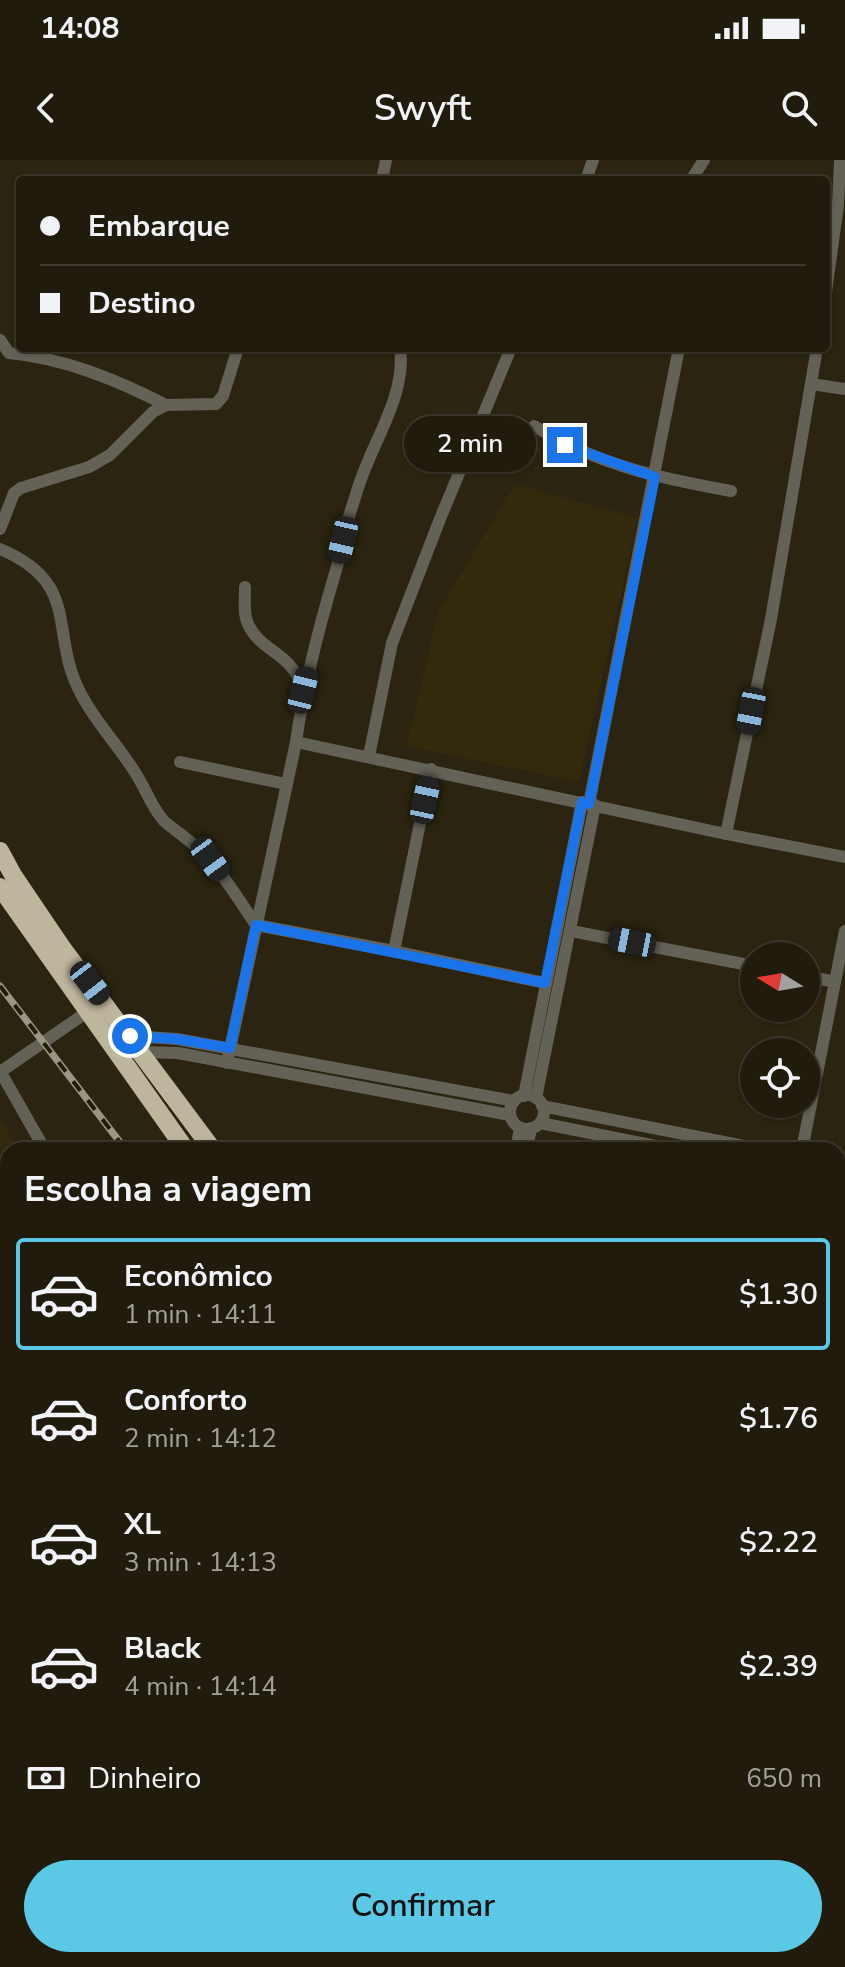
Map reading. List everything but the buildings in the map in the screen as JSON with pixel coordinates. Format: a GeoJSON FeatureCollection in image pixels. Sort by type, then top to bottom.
{"type":"FeatureCollection","features":[{"type":"Feature","properties":{"kind":"highway"},"geometry":{"type":"LineString","coordinates":[[0,851],[55,936],[207,1142]]}},
{"type":"Feature","properties":{"kind":"highway"},"geometry":{"type":"LineString","coordinates":[[0,887],[180,1142]]}},
{"type":"Feature","properties":{"kind":"street"},"geometry":{"type":"LineString","coordinates":[[833,262],[832,206],[840,160]]}},
{"type":"Feature","properties":{"kind":"street"},"geometry":{"type":"LineString","coordinates":[[0,340],[9,353],[36,355],[123,383],[166,405]]}},
{"type":"Feature","properties":{"kind":"street"},"geometry":{"type":"LineString","coordinates":[[0,529],[14,493],[21,488],[89,467],[110,455],[153,412],[166,405],[216,404],[223,396],[237,352]]}},
{"type":"Feature","properties":{"kind":"street"},"geometry":{"type":"LineString","coordinates":[[227,1063],[296,742],[303,690],[350,514],[366,465],[383,431],[396,387],[400,352]]}},
{"type":"Feature","properties":{"kind":"street"},"geometry":{"type":"LineString","coordinates":[[369,756],[392,643],[509,352]]}},
{"type":"Feature","properties":{"kind":"street"},"geometry":{"type":"LineString","coordinates":[[529,1100],[545,983],[589,804],[678,352]]}},
{"type":"Feature","properties":{"kind":"street"},"geometry":{"type":"LineString","coordinates":[[726,834],[771,619],[816,352]]}},
{"type":"Feature","properties":{"kind":"street"},"geometry":{"type":"LineString","coordinates":[[811,384],[845,389]]}},
{"type":"Feature","properties":{"kind":"street"},"geometry":{"type":"LineString","coordinates":[[534,426],[583,454],[655,477],[731,491]]}},
{"type":"Feature","properties":{"kind":"street"},"geometry":{"type":"LineString","coordinates":[[0,549],[24,559],[45,578],[62,617],[70,664],[79,692],[136,773],[152,805],[164,820],[210,859],[256,925],[545,983]]}},
{"type":"Feature","properties":{"kind":"street"},"geometry":{"type":"LineString","coordinates":[[245,587],[248,624],[256,636],[294,668],[303,690]]}},
{"type":"Feature","properties":{"kind":"street"},"geometry":{"type":"LineString","coordinates":[[296,742],[845,857]]}},
{"type":"Feature","properties":{"kind":"street"},"geometry":{"type":"LineString","coordinates":[[180,762],[286,784]]}},
{"type":"Feature","properties":{"kind":"street"},"geometry":{"type":"LineString","coordinates":[[394,951],[431,769]]}},
{"type":"Feature","properties":{"kind":"street"},"geometry":{"type":"LineString","coordinates":[[510,1115],[529,1100],[571,931],[589,804]]}},
{"type":"Feature","properties":{"kind":"street"},"geometry":{"type":"LineString","coordinates":[[571,931],[740,963]]}},
{"type":"Feature","properties":{"kind":"street"},"geometry":{"type":"LineString","coordinates":[[804,1142],[845,931]]}},
{"type":"Feature","properties":{"kind":"street"},"geometry":{"type":"LineString","coordinates":[[820,979],[835,982]]}},
{"type":"Feature","properties":{"kind":"street"},"geometry":{"type":"LineString","coordinates":[[40,1142],[0,1072],[103,1000]]}},
{"type":"Feature","properties":{"kind":"street"},"geometry":{"type":"LineString","coordinates":[[136,1044],[177,1039],[529,1100],[727,1142]]}},
{"type":"Feature","properties":{"kind":"street"},"geometry":{"type":"LineString","coordinates":[[136,1044],[510,1115],[530,1126],[627,1142]]}},
{"type":"Feature","properties":{"kind":"street"},"geometry":{"type":"LineString","coordinates":[[521,1142],[543,1112],[529,1100]]}},
{"type":"Feature","properties":{"kind":"street"},"geometry":{"type":"LineString","coordinates":[[528,1142],[530,1126]]}},
{"type":"Feature","properties":{"kind":"shaded area"},"geometry":{"type":"Polygon","coordinates":[[[515,484],[638,518],[579,782],[406,746],[439,610],[515,484]]]}},
{"type":"Feature","properties":{"kind":"shaded area"},"geometry":{"type":"Polygon","coordinates":[[[0,1119],[14,1142],[0,1142],[0,1119]]]}},
{"type":"Feature","properties":{"kind":"railway"},"geometry":{"type":"LineString","coordinates":[[0,986],[120,1142]]}},
{"type":"Feature","properties":{"kind":"route"},"geometry":{"type":"LineString","coordinates":[[130,1036],[177,1039],[230,1048],[256,925],[545,983],[582,802],[589,804],[655,477],[583,454],[565,445]]}}]}
